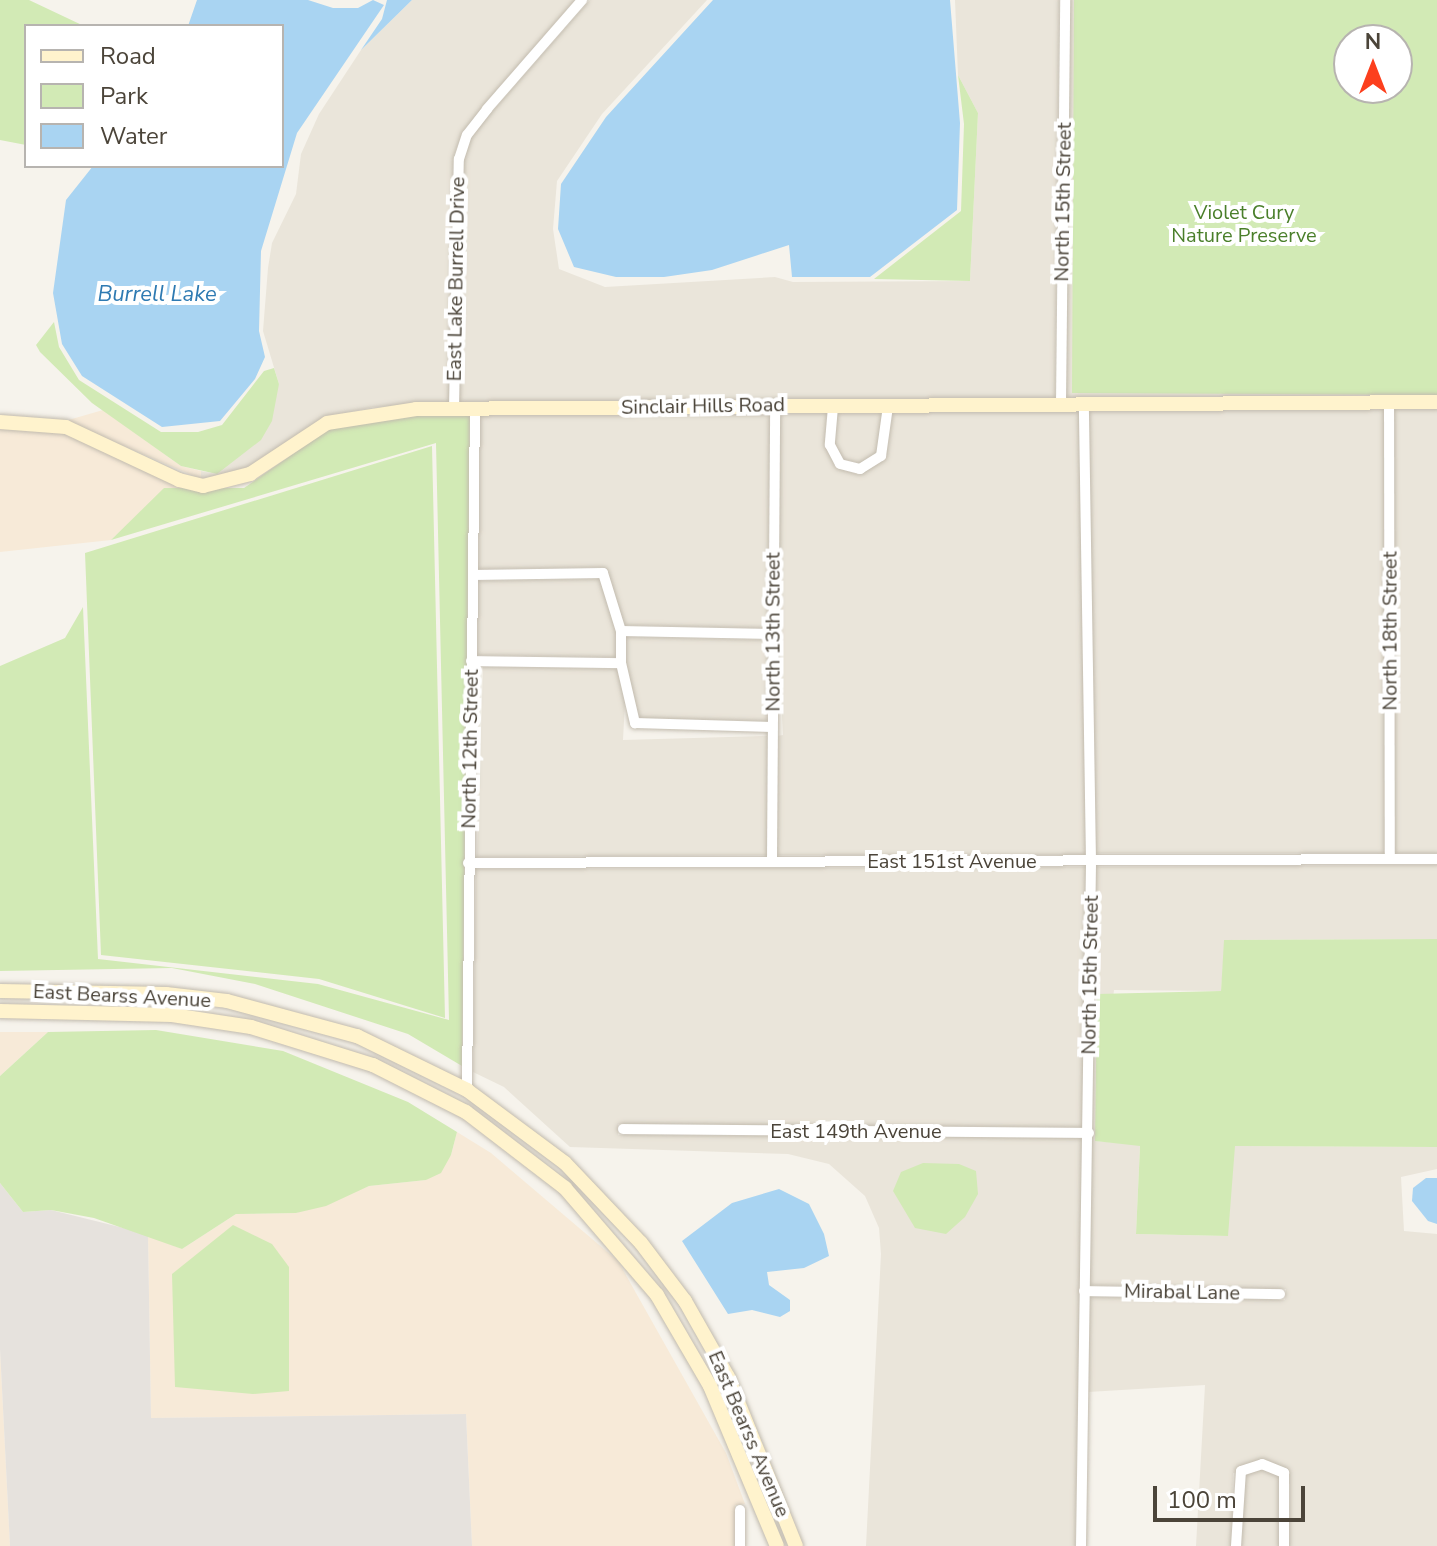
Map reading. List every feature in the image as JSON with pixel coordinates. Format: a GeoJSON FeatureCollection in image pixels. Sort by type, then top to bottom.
{"type":"FeatureCollection","features":[{"type":"Feature","properties":{"kind":"main road","name":"Sinclair Hills Road"},"geometry":{"type":"LineString","coordinates":[[0,422],[66,427],[169,476],[203,486],[250,474],[327,423],[374,413],[775,404],[833,407],[1437,402]]}},
{"type":"Feature","properties":{"kind":"main road","name":"East Bearss Avenue"},"geometry":{"type":"LineString","coordinates":[[0,991],[166,994],[227,1001],[357,1036],[467,1090],[576,1173],[641,1243],[685,1301],[728,1377],[796,1546]]}},
{"type":"Feature","properties":{"kind":"main road","name":"East Bearss Avenue"},"geometry":{"type":"LineString","coordinates":[[0,1011],[172,1015],[251,1027],[373,1065],[466,1112],[565,1188],[657,1295],[710,1386],[777,1546]]}},
{"type":"Feature","properties":{"kind":"street","name":"East Lake Burrell Drive"},"geometry":{"type":"LineString","coordinates":[[454,409],[459,159],[474,126],[582,0]]}},
{"type":"Feature","properties":{"kind":"street","name":"North 15th Street"},"geometry":{"type":"LineString","coordinates":[[1061,404],[1065,0]]}},
{"type":"Feature","properties":{"kind":"street","name":"North 18th Street"},"geometry":{"type":"LineString","coordinates":[[1389,402],[1390,859]]}},
{"type":"Feature","properties":{"kind":"street","name":"North 13th Street"},"geometry":{"type":"LineString","coordinates":[[772,861],[775,404]]}},
{"type":"Feature","properties":{"kind":"street","name":"North 15th Street"},"geometry":{"type":"LineString","coordinates":[[1081,1546],[1091,861],[1084,404]]}},
{"type":"Feature","properties":{"kind":"street"},"geometry":{"type":"LineString","coordinates":[[833,407],[830,445],[840,464],[860,469],[881,456],[888,406]]}},
{"type":"Feature","properties":{"kind":"street","name":"North 12th Street"},"geometry":{"type":"LineString","coordinates":[[467,1090],[475,409]]}},
{"type":"Feature","properties":{"kind":"street"},"geometry":{"type":"LineString","coordinates":[[473,575],[603,573],[621,631],[621,663],[635,723],[772,727]]}},
{"type":"Feature","properties":{"kind":"street"},"geometry":{"type":"LineString","coordinates":[[621,631],[772,634]]}},
{"type":"Feature","properties":{"kind":"street"},"geometry":{"type":"LineString","coordinates":[[471,661],[621,663]]}},
{"type":"Feature","properties":{"kind":"street","name":"East 151st Avenue"},"geometry":{"type":"LineString","coordinates":[[468,863],[1437,859]]}},
{"type":"Feature","properties":{"kind":"street","name":"East 149th Avenue"},"geometry":{"type":"LineString","coordinates":[[623,1129],[1089,1133]]}},
{"type":"Feature","properties":{"kind":"street","name":"Mirabal Lane"},"geometry":{"type":"LineString","coordinates":[[1084,1291],[1280,1294]]}},
{"type":"Feature","properties":{"kind":"street"},"geometry":{"type":"LineString","coordinates":[[1236,1546],[1241,1471],[1262,1464],[1284,1473],[1284,1546]]}},
{"type":"Feature","properties":{"kind":"street"},"geometry":{"type":"LineString","coordinates":[[740,1510],[740,1546]]}},
{"type":"Feature","properties":{"kind":"shaded area"},"geometry":{"type":"Polygon","coordinates":[[[412,0],[575,0],[463,131],[453,158],[449,403],[373,407],[326,417],[248,469],[201,479],[201,471],[217,474],[279,384],[263,331],[268,268],[272,243],[296,194],[301,154],[319,114],[361,50],[412,0]]]}},
{"type":"Feature","properties":{"kind":"shaded area"},"geometry":{"type":"Polygon","coordinates":[[[590,0],[707,0],[602,114],[557,181],[553,229],[559,269],[605,287],[775,277],[793,282],[970,281],[978,113],[958,75],[955,0],[1059,0],[1055,399],[459,403],[464,160],[471,138],[590,0]]]}},
{"type":"Feature","properties":{"kind":"shaded area"},"geometry":{"type":"Polygon","coordinates":[[[1070,0],[1076,0],[1437,378],[1437,395],[1066,398],[1070,0]]]}},
{"type":"Feature","properties":{"kind":"shaded area"},"geometry":{"type":"Polygon","coordinates":[[[1395,407],[1437,407],[1437,853],[1395,853],[1395,407]]]}},
{"type":"Feature","properties":{"kind":"shaded area"},"geometry":{"type":"Polygon","coordinates":[[[1089,408],[1384,408],[1384,853],[1089,853],[1089,408]]]}},
{"type":"Feature","properties":{"kind":"shaded area"},"geometry":{"type":"Polygon","coordinates":[[[103,410],[181,466],[201,471],[201,479],[65,421],[103,410]]]}},
{"type":"Feature","properties":{"kind":"shaded area"},"geometry":{"type":"Polygon","coordinates":[[[770,410],[767,628],[625,625],[603,567],[478,569],[480,415],[770,410]]]}},
{"type":"Feature","properties":{"kind":"shaded area"},"geometry":{"type":"Polygon","coordinates":[[[780,410],[827,412],[825,445],[835,467],[859,475],[886,458],[893,412],[1079,410],[1086,855],[777,855],[777,736],[783,735],[777,619],[780,410]]]}},
{"type":"Feature","properties":{"kind":"shaded area"},"geometry":{"type":"Polygon","coordinates":[[[837,412],[882,412],[877,452],[860,463],[843,459],[835,444],[837,412]]]}},
{"type":"Feature","properties":{"kind":"shaded area"},"geometry":{"type":"Polygon","coordinates":[[[0,427],[65,432],[184,488],[164,489],[111,540],[0,552],[0,427]]]}},
{"type":"Feature","properties":{"kind":"shaded area"},"geometry":{"type":"Polygon","coordinates":[[[600,579],[616,632],[616,657],[477,655],[478,581],[600,579]]]}},
{"type":"Feature","properties":{"kind":"shaded area"},"geometry":{"type":"Polygon","coordinates":[[[626,637],[767,640],[767,721],[639,718],[626,662],[626,637]]]}},
{"type":"Feature","properties":{"kind":"shaded area"},"geometry":{"type":"Polygon","coordinates":[[[483,667],[617,669],[625,702],[623,740],[767,736],[767,855],[477,857],[483,667]]]}},
{"type":"Feature","properties":{"kind":"shaded area"},"geometry":{"type":"Polygon","coordinates":[[[1437,865],[1437,939],[1225,940],[1221,991],[1114,990],[1096,1141],[1140,1145],[1136,1234],[1227,1236],[1234,1146],[1437,1147],[1437,1169],[1401,1177],[1404,1231],[1437,1234],[1437,1546],[1289,1546],[1290,1484],[1280,1483],[1279,1546],[1242,1546],[1243,1474],[1233,1473],[1231,1546],[1196,1546],[1205,1385],[1088,1392],[1090,1297],[1285,1300],[1286,1289],[1090,1285],[1096,867],[1437,865]]]}},
{"type":"Feature","properties":{"kind":"shaded area"},"geometry":{"type":"Polygon","coordinates":[[[1086,867],[1083,1127],[618,1124],[618,1135],[1083,1138],[1075,1546],[866,1546],[881,1254],[879,1228],[865,1196],[829,1164],[788,1154],[570,1147],[504,1087],[473,1072],[476,869],[1086,867]]]}},
{"type":"Feature","properties":{"kind":"shaded area"},"geometry":{"type":"Polygon","coordinates":[[[0,1032],[48,1032],[0,1076],[0,1032]]]}},
{"type":"Feature","properties":{"kind":"shaded area"},"geometry":{"type":"Polygon","coordinates":[[[457,1132],[491,1153],[618,1261],[726,1453],[745,1504],[735,1505],[735,1546],[472,1546],[466,1414],[151,1418],[148,1234],[182,1249],[236,1214],[296,1213],[369,1186],[426,1180],[451,1155],[457,1132]]]}},
{"type":"Feature","properties":{"kind":"shaded area"},"geometry":{"type":"Polygon","coordinates":[[[0,1183],[23,1212],[51,1210],[148,1234],[151,1418],[466,1414],[472,1546],[10,1546],[0,1349],[0,1183]]]}},
{"type":"Feature","properties":{"kind":"shaded area"},"geometry":{"type":"Polygon","coordinates":[[[0,1349],[10,1546],[0,1546],[0,1349]]]}},
{"type":"Feature","properties":{"kind":"green space"},"geometry":{"type":"Polygon","coordinates":[[[0,0],[29,0],[80,24],[24,24],[24,145],[0,140],[0,0]]]}},
{"type":"Feature","properties":{"kind":"green space","name":"Violet Cury Nature Preserve"},"geometry":{"type":"Polygon","coordinates":[[[1074,0],[1437,0],[1437,395],[1072,393],[1074,0]]]}},
{"type":"Feature","properties":{"kind":"green space"},"geometry":{"type":"Polygon","coordinates":[[[958,75],[978,113],[970,281],[874,279],[961,211],[964,124],[958,75]]]}},
{"type":"Feature","properties":{"kind":"green space"},"geometry":{"type":"Polygon","coordinates":[[[54,322],[59,347],[79,380],[161,432],[198,432],[222,425],[264,371],[274,368],[279,384],[272,421],[261,440],[217,474],[181,466],[92,403],[40,352],[36,345],[54,322]]]}},
{"type":"Feature","properties":{"kind":"green space"},"geometry":{"type":"Polygon","coordinates":[[[416,415],[470,415],[462,1066],[408,1034],[255,984],[172,968],[0,971],[0,666],[65,638],[83,607],[98,959],[318,984],[449,1020],[436,443],[111,540],[164,488],[244,488],[329,429],[416,415]]]}},
{"type":"Feature","properties":{"kind":"green space"},"geometry":{"type":"Polygon","coordinates":[[[432,446],[445,1018],[319,979],[101,955],[85,553],[432,446]]]}},
{"type":"Feature","properties":{"kind":"green space"},"geometry":{"type":"Polygon","coordinates":[[[1437,939],[1437,1147],[1235,1146],[1228,1236],[1136,1234],[1140,1146],[1095,1141],[1097,994],[1221,991],[1224,940],[1437,939]]]}},
{"type":"Feature","properties":{"kind":"green space"},"geometry":{"type":"Polygon","coordinates":[[[156,1030],[283,1051],[408,1102],[457,1132],[451,1155],[441,1173],[426,1180],[369,1186],[326,1206],[296,1213],[236,1214],[182,1249],[94,1218],[51,1210],[23,1212],[0,1183],[0,1076],[48,1032],[156,1030]]]}},
{"type":"Feature","properties":{"kind":"green space"},"geometry":{"type":"Polygon","coordinates":[[[923,1163],[959,1164],[976,1171],[978,1194],[965,1217],[946,1234],[915,1228],[893,1191],[901,1172],[923,1163]]]}},
{"type":"Feature","properties":{"kind":"green space"},"geometry":{"type":"Polygon","coordinates":[[[233,1225],[272,1244],[289,1267],[289,1391],[253,1394],[175,1387],[172,1274],[233,1225]]]}},
{"type":"Feature","properties":{"kind":"water","name":"Burrell Lake"},"geometry":{"type":"Polygon","coordinates":[[[197,0],[308,0],[333,8],[358,8],[373,0],[384,5],[297,133],[261,251],[259,331],[265,357],[255,379],[220,421],[162,427],[82,376],[62,344],[53,293],[66,200],[91,168],[284,168],[284,24],[189,24],[197,0]]]}},
{"type":"Feature","properties":{"kind":"water"},"geometry":{"type":"Polygon","coordinates":[[[387,0],[412,0],[361,50],[382,19],[387,0]]]}},
{"type":"Feature","properties":{"kind":"water"},"geometry":{"type":"Polygon","coordinates":[[[713,0],[950,0],[960,123],[957,210],[870,277],[792,277],[789,245],[712,270],[664,277],[616,277],[574,267],[558,229],[561,184],[606,117],[713,0]]]}},
{"type":"Feature","properties":{"kind":"water"},"geometry":{"type":"Polygon","coordinates":[[[1426,1178],[1437,1178],[1437,1224],[1428,1221],[1412,1201],[1413,1188],[1426,1178]]]}},
{"type":"Feature","properties":{"kind":"water"},"geometry":{"type":"Polygon","coordinates":[[[779,1189],[809,1204],[824,1234],[829,1256],[804,1268],[767,1272],[769,1285],[790,1300],[790,1311],[780,1317],[752,1310],[728,1314],[682,1241],[732,1203],[779,1189]]]}}]}
